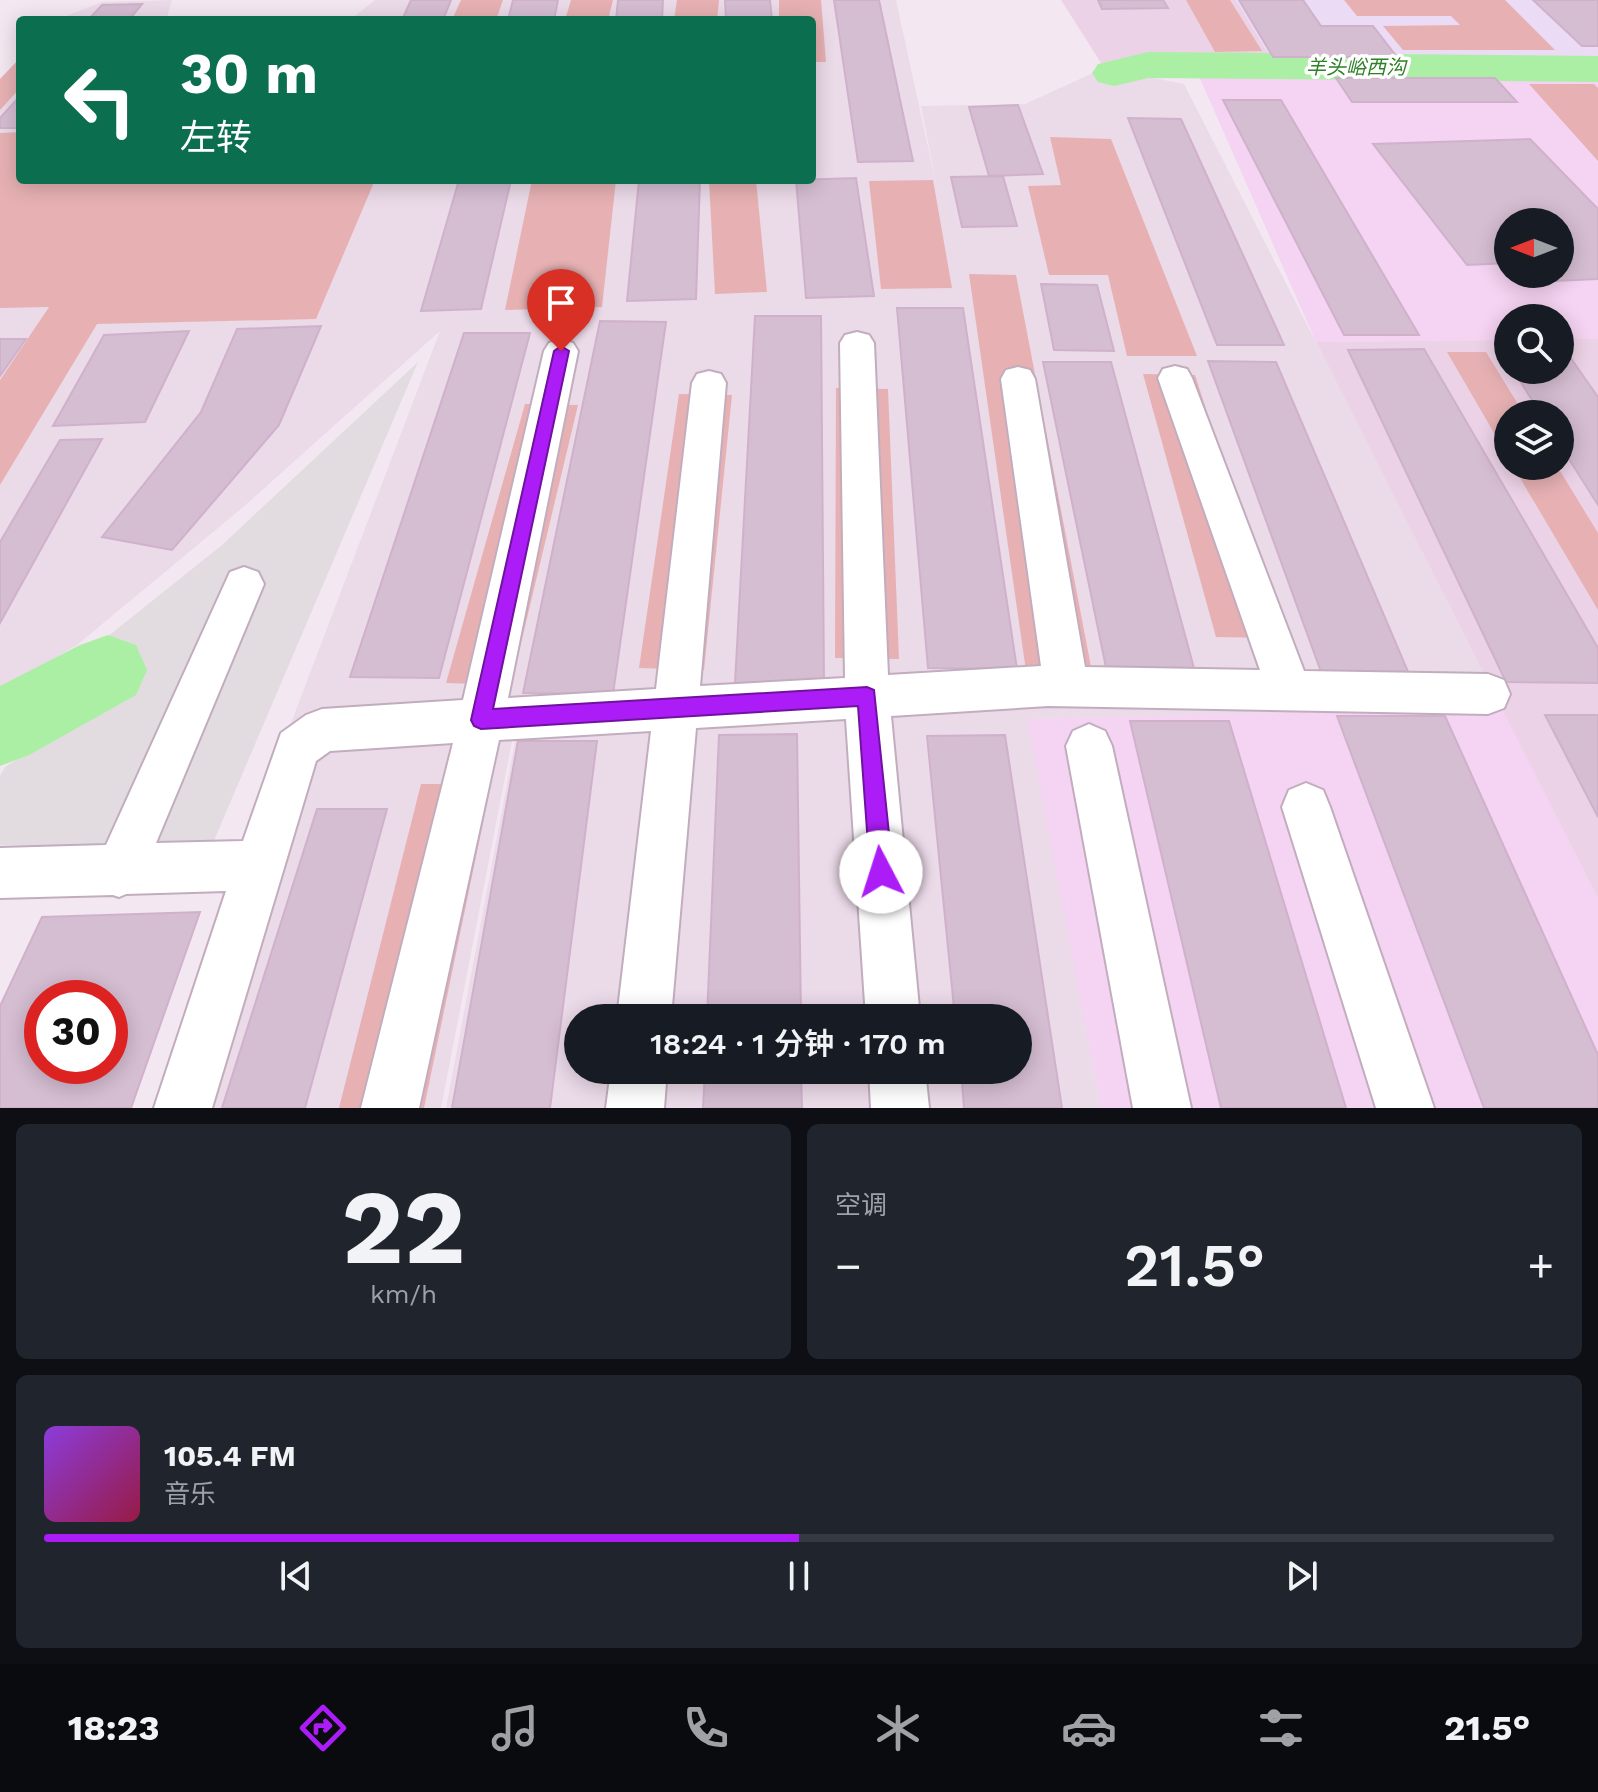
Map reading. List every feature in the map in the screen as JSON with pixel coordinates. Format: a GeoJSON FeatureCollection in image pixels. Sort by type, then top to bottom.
{"type":"FeatureCollection","features":[{"type":"Feature","properties":{"kind":"street"},"geometry":{"type":"LineString","coordinates":[[857,343],[867,697],[892,1004]]}},
{"type":"Feature","properties":{"kind":"street"},"geometry":{"type":"LineString","coordinates":[[390,1108],[481,720],[561,351]]}},
{"type":"Feature","properties":{"kind":"street"},"geometry":{"type":"LineString","coordinates":[[1175,378],[1289,690]]}},
{"type":"Feature","properties":{"kind":"street"},"geometry":{"type":"LineString","coordinates":[[1018,379],[1066,686]]}},
{"type":"Feature","properties":{"kind":"street"},"geometry":{"type":"LineString","coordinates":[[645,1004],[673,709],[709,383]]}},
{"type":"Feature","properties":{"kind":"street"},"geometry":{"type":"LineString","coordinates":[[119,872],[244,584]]}},
{"type":"Feature","properties":{"kind":"street"},"geometry":{"type":"LineString","coordinates":[[183,1108],[297,748],[322,730],[1066,686],[1488,694]]}},
{"type":"Feature","properties":{"kind":"street"},"geometry":{"type":"LineString","coordinates":[[1089,746],[1162,1108]]}},
{"type":"Feature","properties":{"kind":"street"},"geometry":{"type":"LineString","coordinates":[[1306,807],[1405,1108]]}},
{"type":"Feature","properties":{"kind":"street"},"geometry":{"type":"LineString","coordinates":[[0,873],[119,872],[260,865]]}},
{"type":"Feature","properties":{"kind":"street"},"geometry":{"type":"LineString","coordinates":[[635,1108],[638,1084]]}},
{"type":"Feature","properties":{"kind":"street"},"geometry":{"type":"LineString","coordinates":[[898,1084],[900,1108]]}},
{"type":"Feature","properties":{"kind":"shaded area"},"geometry":{"type":"Polygon","coordinates":[[[172,0],[167,16],[66,16],[102,2],[172,0]]]}},
{"type":"Feature","properties":{"kind":"shaded area"},"geometry":{"type":"Polygon","coordinates":[[[375,0],[896,0],[938,193],[921,106],[1025,104],[1104,68],[1184,84],[1503,708],[1028,719],[1101,1108],[446,1108],[516,736],[513,736],[441,1108],[163,1108],[291,723],[440,331],[242,508],[77,645],[0,690],[0,82],[16,64],[16,184],[816,184],[816,16],[355,16],[375,0]]]}},
{"type":"Feature","properties":{"kind":"shaded area"},"geometry":{"type":"Polygon","coordinates":[[[461,0],[503,0],[497,16],[454,16],[461,0]]]}},
{"type":"Feature","properties":{"kind":"shaded area"},"geometry":{"type":"Polygon","coordinates":[[[571,0],[613,0],[609,16],[566,16],[571,0]]]}},
{"type":"Feature","properties":{"kind":"shaded area"},"geometry":{"type":"Polygon","coordinates":[[[677,0],[719,0],[717,16],[675,16],[677,0]]]}},
{"type":"Feature","properties":{"kind":"shaded area"},"geometry":{"type":"Polygon","coordinates":[[[779,0],[821,0],[826,62],[816,62],[816,16],[779,16],[779,0]]]}},
{"type":"Feature","properties":{"kind":"shaded area"},"geometry":{"type":"Polygon","coordinates":[[[1061,0],[1236,0],[1271,58],[1101,63],[1061,0]]]}},
{"type":"Feature","properties":{"kind":"shaded area"},"geometry":{"type":"Polygon","coordinates":[[[1186,0],[1230,0],[1262,51],[1215,52],[1186,0]]]}},
{"type":"Feature","properties":{"kind":"shaded area"},"geometry":{"type":"Polygon","coordinates":[[[1236,0],[1598,0],[1598,58],[1271,58],[1236,0]]]}},
{"type":"Feature","properties":{"kind":"shaded area"},"geometry":{"type":"Polygon","coordinates":[[[1344,0],[1505,0],[1555,50],[1403,50],[1383,26],[1460,25],[1451,16],[1357,16],[1344,0]]]}},
{"type":"Feature","properties":{"kind":"shaded area"},"geometry":{"type":"Polygon","coordinates":[[[16,62],[16,92],[0,110],[0,79],[16,62]]]}},
{"type":"Feature","properties":{"kind":"shaded area"},"geometry":{"type":"Polygon","coordinates":[[[1198,74],[1598,77],[1598,339],[1574,339],[1574,304],[1494,304],[1494,340],[1316,342],[1198,74]]]}},
{"type":"Feature","properties":{"kind":"shaded area"},"geometry":{"type":"Polygon","coordinates":[[[1529,84],[1594,84],[1598,88],[1598,161],[1529,84]]]}},
{"type":"Feature","properties":{"kind":"shaded area"},"geometry":{"type":"Polygon","coordinates":[[[16,132],[16,184],[373,184],[316,319],[97,324],[0,485],[0,380],[49,307],[0,308],[0,133],[16,132]]]}},
{"type":"Feature","properties":{"kind":"shaded area"},"geometry":{"type":"Polygon","coordinates":[[[1050,137],[1111,139],[1197,356],[1127,356],[1108,275],[1049,275],[1028,186],[1061,185],[1050,137]]]}},
{"type":"Feature","properties":{"kind":"shaded area"},"geometry":{"type":"Polygon","coordinates":[[[933,180],[952,288],[881,289],[869,181],[933,180]]]}},
{"type":"Feature","properties":{"kind":"shaded area"},"geometry":{"type":"Polygon","coordinates":[[[531,184],[616,184],[602,307],[505,310],[531,184]]]}},
{"type":"Feature","properties":{"kind":"shaded area"},"geometry":{"type":"Polygon","coordinates":[[[709,184],[756,184],[767,292],[715,294],[709,184]]]}},
{"type":"Feature","properties":{"kind":"shaded area"},"geometry":{"type":"Polygon","coordinates":[[[969,274],[1016,275],[1092,672],[1026,671],[969,274]]]}},
{"type":"Feature","properties":{"kind":"shaded area"},"geometry":{"type":"Polygon","coordinates":[[[1574,339],[1598,339],[1598,898],[1316,342],[1494,340],[1494,384],[1574,384],[1574,339]]]}},
{"type":"Feature","properties":{"kind":"shaded area"},"geometry":{"type":"Polygon","coordinates":[[[1447,352],[1486,352],[1494,365],[1494,384],[1506,384],[1515,400],[1494,400],[1494,433],[1447,352]]]}},
{"type":"Feature","properties":{"kind":"shaded area"},"geometry":{"type":"Polygon","coordinates":[[[418,362],[210,850],[0,845],[0,776],[5,767],[129,687],[107,637],[222,545],[418,362]]]}},
{"type":"Feature","properties":{"kind":"shaded area"},"geometry":{"type":"Polygon","coordinates":[[[1143,374],[1195,375],[1280,638],[1216,637],[1143,374]]]}},
{"type":"Feature","properties":{"kind":"shaded area"},"geometry":{"type":"Polygon","coordinates":[[[836,388],[888,389],[899,659],[835,658],[836,388]]]}},
{"type":"Feature","properties":{"kind":"shaded area"},"geometry":{"type":"Polygon","coordinates":[[[679,394],[732,395],[704,670],[639,668],[679,394]]]}},
{"type":"Feature","properties":{"kind":"shaded area"},"geometry":{"type":"Polygon","coordinates":[[[525,404],[578,405],[511,685],[446,683],[525,404]]]}},
{"type":"Feature","properties":{"kind":"shaded area"},"geometry":{"type":"Polygon","coordinates":[[[1521,480],[1566,480],[1598,533],[1598,610],[1521,480]]]}},
{"type":"Feature","properties":{"kind":"shaded area"},"geometry":{"type":"Polygon","coordinates":[[[1503,708],[1598,898],[1598,1108],[1101,1108],[1027,719],[1503,708]]]}},
{"type":"Feature","properties":{"kind":"shaded area"},"geometry":{"type":"Polygon","coordinates":[[[421,784],[491,784],[424,1108],[339,1108],[421,784]]]}},
{"type":"Feature","properties":{"kind":"building"},"geometry":{"type":"Polygon","coordinates":[[[411,0],[451,0],[445,16],[404,16],[411,0]]]}},
{"type":"Feature","properties":{"kind":"building"},"geometry":{"type":"Polygon","coordinates":[[[513,0],[558,0],[555,16],[509,16],[513,0]]]}},
{"type":"Feature","properties":{"kind":"building"},"geometry":{"type":"Polygon","coordinates":[[[618,0],[663,0],[662,16],[616,16],[618,0]]]}},
{"type":"Feature","properties":{"kind":"building"},"geometry":{"type":"Polygon","coordinates":[[[725,0],[770,0],[772,16],[726,16],[725,0]]]}},
{"type":"Feature","properties":{"kind":"building"},"geometry":{"type":"Polygon","coordinates":[[[834,0],[879,0],[913,161],[858,162],[834,0]]]}},
{"type":"Feature","properties":{"kind":"building"},"geometry":{"type":"Polygon","coordinates":[[[1098,0],[1163,0],[1168,8],[1102,9],[1098,0]]]}},
{"type":"Feature","properties":{"kind":"building"},"geometry":{"type":"Polygon","coordinates":[[[1239,0],[1303,0],[1321,26],[1373,26],[1397,57],[1273,57],[1239,0]]]}},
{"type":"Feature","properties":{"kind":"building"},"geometry":{"type":"Polygon","coordinates":[[[1533,0],[1598,0],[1598,46],[1582,46],[1533,0]]]}},
{"type":"Feature","properties":{"kind":"building"},"geometry":{"type":"Polygon","coordinates":[[[142,4],[132,16],[92,16],[102,5],[142,4]]]}},
{"type":"Feature","properties":{"kind":"building"},"geometry":{"type":"Polygon","coordinates":[[[1336,78],[1495,78],[1517,102],[1352,102],[1336,78]]]}},
{"type":"Feature","properties":{"kind":"building"},"geometry":{"type":"Polygon","coordinates":[[[16,100],[16,128],[0,128],[0,118],[16,100]]]}},
{"type":"Feature","properties":{"kind":"building"},"geometry":{"type":"Polygon","coordinates":[[[1223,100],[1281,100],[1419,335],[1344,335],[1223,100]]]}},
{"type":"Feature","properties":{"kind":"building"},"geometry":{"type":"Polygon","coordinates":[[[1018,105],[1043,174],[989,176],[969,107],[1018,105]]]}},
{"type":"Feature","properties":{"kind":"building"},"geometry":{"type":"Polygon","coordinates":[[[1128,118],[1181,119],[1284,345],[1217,345],[1128,118]]]}},
{"type":"Feature","properties":{"kind":"building"},"geometry":{"type":"Polygon","coordinates":[[[1530,139],[1598,209],[1598,279],[1574,280],[1574,208],[1494,208],[1494,264],[1467,265],[1373,144],[1530,139]]]}},
{"type":"Feature","properties":{"kind":"building"},"geometry":{"type":"Polygon","coordinates":[[[1003,176],[1017,226],[962,227],[951,177],[1003,176]]]}},
{"type":"Feature","properties":{"kind":"building"},"geometry":{"type":"Polygon","coordinates":[[[856,178],[874,296],[806,298],[796,184],[816,184],[816,179],[856,178]]]}},
{"type":"Feature","properties":{"kind":"building"},"geometry":{"type":"Polygon","coordinates":[[[458,184],[510,184],[481,309],[421,311],[458,184]]]}},
{"type":"Feature","properties":{"kind":"building"},"geometry":{"type":"Polygon","coordinates":[[[639,184],[700,184],[696,299],[627,301],[639,184]]]}},
{"type":"Feature","properties":{"kind":"building"},"geometry":{"type":"Polygon","coordinates":[[[1041,284],[1097,285],[1114,351],[1054,350],[1041,284]]]}},
{"type":"Feature","properties":{"kind":"building"},"geometry":{"type":"Polygon","coordinates":[[[897,308],[963,308],[1017,669],[928,668],[897,308]]]}},
{"type":"Feature","properties":{"kind":"building"},"geometry":{"type":"Polygon","coordinates":[[[755,316],[821,316],[824,684],[735,683],[755,316]]]}},
{"type":"Feature","properties":{"kind":"building"},"geometry":{"type":"Polygon","coordinates":[[[600,321],[666,322],[613,694],[523,693],[600,321]]]}},
{"type":"Feature","properties":{"kind":"building"},"geometry":{"type":"Polygon","coordinates":[[[321,326],[279,425],[172,550],[102,537],[201,412],[237,329],[321,326]]]}},
{"type":"Feature","properties":{"kind":"building"},"geometry":{"type":"Polygon","coordinates":[[[189,331],[145,422],[53,426],[104,335],[189,331]]]}},
{"type":"Feature","properties":{"kind":"building"},"geometry":{"type":"Polygon","coordinates":[[[464,333],[530,333],[439,678],[350,677],[464,333]]]}},
{"type":"Feature","properties":{"kind":"building"},"geometry":{"type":"Polygon","coordinates":[[[0,339],[26,339],[0,376],[0,339]]]}},
{"type":"Feature","properties":{"kind":"building"},"geometry":{"type":"Polygon","coordinates":[[[1424,349],[1494,469],[1494,480],[1500,480],[1598,648],[1598,683],[1506,682],[1348,350],[1424,349]]]}},
{"type":"Feature","properties":{"kind":"building"},"geometry":{"type":"Polygon","coordinates":[[[1208,361],[1276,362],[1412,681],[1324,680],[1208,361]]]}},
{"type":"Feature","properties":{"kind":"building"},"geometry":{"type":"Polygon","coordinates":[[[1043,362],[1111,362],[1198,683],[1109,682],[1043,362]]]}},
{"type":"Feature","properties":{"kind":"building"},"geometry":{"type":"Polygon","coordinates":[[[1574,363],[1598,397],[1598,505],[1574,467],[1574,400],[1532,400],[1522,384],[1574,384],[1574,363]]]}},
{"type":"Feature","properties":{"kind":"building"},"geometry":{"type":"Polygon","coordinates":[[[102,439],[0,623],[0,542],[60,440],[102,439]]]}},
{"type":"Feature","properties":{"kind":"building"},"geometry":{"type":"Polygon","coordinates":[[[1545,715],[1598,715],[1598,817],[1545,715]]]}},
{"type":"Feature","properties":{"kind":"building"},"geometry":{"type":"Polygon","coordinates":[[[1337,716],[1445,716],[1598,1055],[1598,1108],[1484,1108],[1337,716]]]}},
{"type":"Feature","properties":{"kind":"building"},"geometry":{"type":"Polygon","coordinates":[[[1130,721],[1229,721],[1346,1108],[1221,1108],[1130,721]]]}},
{"type":"Feature","properties":{"kind":"building"},"geometry":{"type":"Polygon","coordinates":[[[797,734],[801,1004],[708,1004],[719,735],[797,734]]]}},
{"type":"Feature","properties":{"kind":"building"},"geometry":{"type":"Polygon","coordinates":[[[1005,735],[1062,1108],[964,1108],[962,1084],[1032,1084],[1032,1004],[954,1004],[927,736],[1005,735]]]}},
{"type":"Feature","properties":{"kind":"building"},"geometry":{"type":"Polygon","coordinates":[[[518,741],[597,741],[550,1108],[452,1108],[518,741]]]}},
{"type":"Feature","properties":{"kind":"building"},"geometry":{"type":"Polygon","coordinates":[[[317,809],[387,809],[305,1108],[222,1108],[317,809]]]}},
{"type":"Feature","properties":{"kind":"building"},"geometry":{"type":"Polygon","coordinates":[[[200,912],[131,1108],[0,1108],[0,1006],[42,917],[200,912]]]}},
{"type":"Feature","properties":{"kind":"building"},"geometry":{"type":"Polygon","coordinates":[[[704,1084],[801,1084],[802,1108],[703,1108],[704,1084]]]}},
{"type":"Feature","properties":{"kind":"waterway","name":"羊头峪西沟"},"geometry":{"type":"LineString","coordinates":[[1114,73],[1148,65],[1598,69]]}},
{"type":"Feature","properties":{"kind":"waterway","name":"羊头峪西沟"},"geometry":{"type":"LineString","coordinates":[[0,728],[108,670]]}},
{"type":"Feature","properties":{"kind":"route"},"geometry":{"type":"LineString","coordinates":[[561,351],[481,720],[867,697],[881,872]]}}]}
